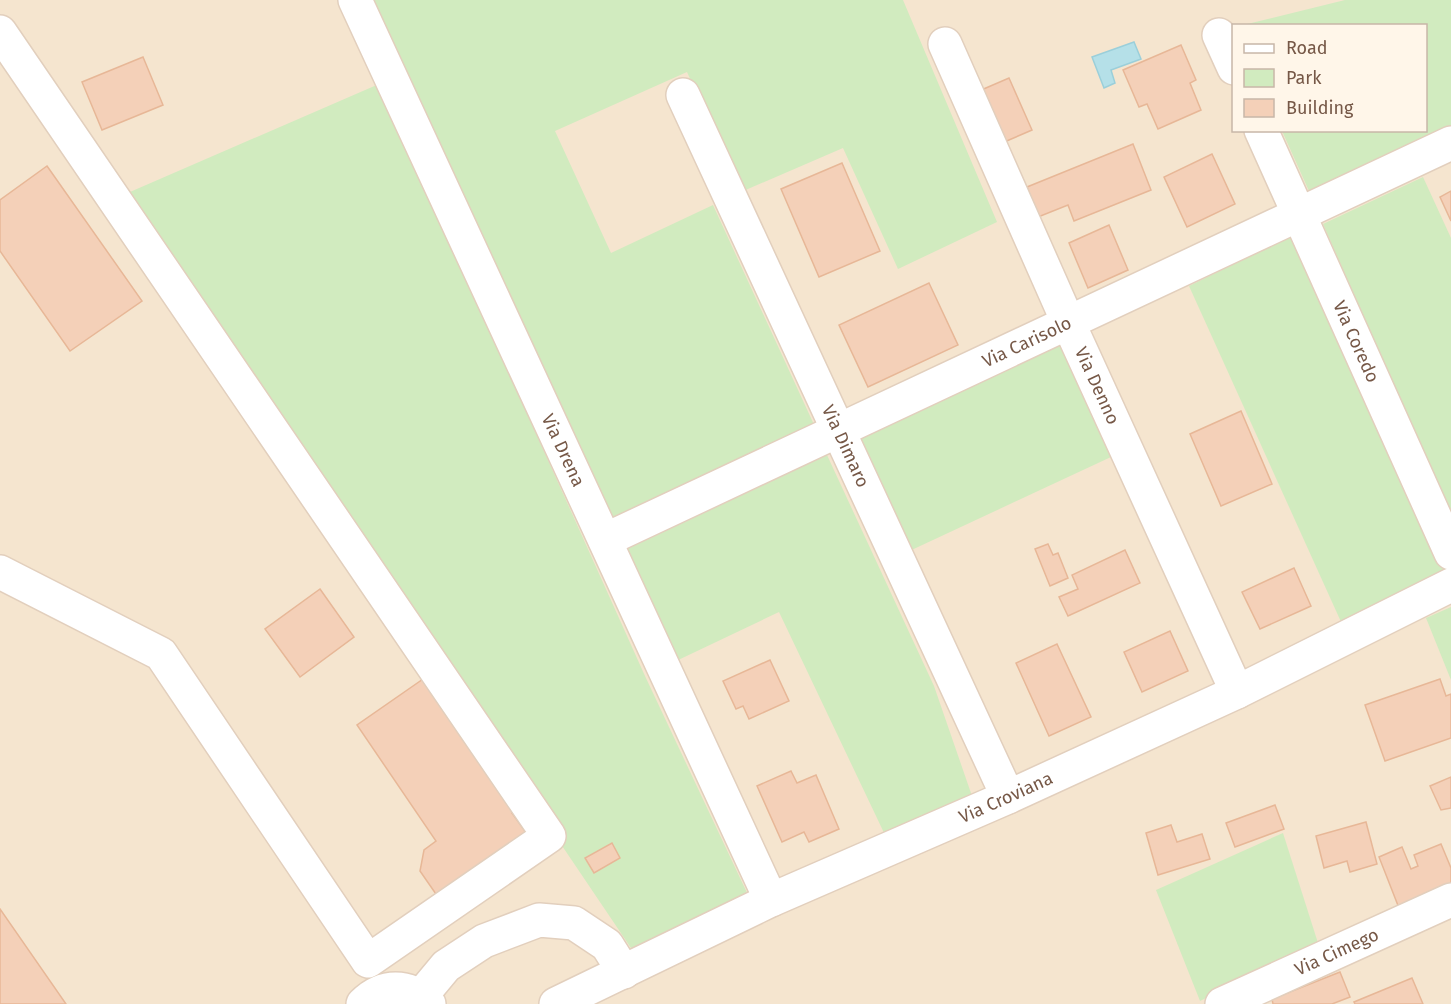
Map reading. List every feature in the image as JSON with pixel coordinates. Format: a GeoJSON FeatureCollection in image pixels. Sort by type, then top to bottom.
{"type":"FeatureCollection","features":[{"type":"Feature","properties":{"kind":"street","name":"Via Drena"},"geometry":{"type":"LineString","coordinates":[[355,0],[771,900]]}},
{"type":"Feature","properties":{"kind":"street"},"geometry":{"type":"LineString","coordinates":[[0,32],[549,836],[368,961],[162,654],[0,572]]}},
{"type":"Feature","properties":{"kind":"street"},"geometry":{"type":"LineString","coordinates":[[1219,35],[1232,66]]}},
{"type":"Feature","properties":{"kind":"street","name":"Via Denno"},"geometry":{"type":"LineString","coordinates":[[945,44],[1068,322],[1237,692]]}},
{"type":"Feature","properties":{"kind":"street","name":"Via Dimaro"},"geometry":{"type":"LineString","coordinates":[[683,95],[1008,797]]}},
{"type":"Feature","properties":{"kind":"street","name":"Via Coredo"},"geometry":{"type":"LineString","coordinates":[[1263,132],[1451,552]]}},
{"type":"Feature","properties":{"kind":"street","name":"Via Carisolo"},"geometry":{"type":"LineString","coordinates":[[604,540],[1451,143]]}},
{"type":"Feature","properties":{"kind":"street","name":"Via Croviana"},"geometry":{"type":"LineString","coordinates":[[556,1004],[771,900],[1008,797],[1237,692],[1451,585]]}},
{"type":"Feature","properties":{"kind":"street","name":"Via Cimego"},"geometry":{"type":"LineString","coordinates":[[1222,1004],[1451,900]]}},
{"type":"Feature","properties":{"kind":"street"},"geometry":{"type":"LineString","coordinates":[[363,1004],[383,990],[409,990],[425,1000],[446,966],[484,941],[539,920],[574,923],[607,945],[624,972]]}},
{"type":"Feature","properties":{"kind":"shaded area"},"geometry":{"type":"Polygon","coordinates":[[[0,0],[1451,0],[1451,1004],[0,1004],[0,0]]]}},
{"type":"Feature","properties":{"kind":"green space"},"geometry":{"type":"Polygon","coordinates":[[[371,0],[903,0],[997,222],[898,269],[843,148],[741,192],[687,72],[555,131],[611,253],[713,205],[816,429],[611,528],[371,0]]]}},
{"type":"Feature","properties":{"kind":"green space"},"geometry":{"type":"Polygon","coordinates":[[[1345,0],[1451,0],[1451,132],[1411,151],[1309,191],[1282,132],[1427,132],[1427,24],[1247,24],[1345,0]]]}},
{"type":"Feature","properties":{"kind":"green space"},"geometry":{"type":"Polygon","coordinates":[[[379,84],[645,676],[749,897],[631,948],[123,195],[379,84]]]}},
{"type":"Feature","properties":{"kind":"green space"},"geometry":{"type":"Polygon","coordinates":[[[1423,177],[1451,238],[1451,516],[1323,224],[1423,177]]]}},
{"type":"Feature","properties":{"kind":"green space"},"geometry":{"type":"Polygon","coordinates":[[[1296,234],[1447,572],[1342,624],[1189,286],[1296,234]]]}},
{"type":"Feature","properties":{"kind":"green space"},"geometry":{"type":"Polygon","coordinates":[[[1061,343],[1111,457],[903,554],[852,443],[1061,343]]]}},
{"type":"Feature","properties":{"kind":"green space"},"geometry":{"type":"Polygon","coordinates":[[[827,455],[934,686],[972,796],[886,837],[779,612],[674,662],[623,551],[827,455]]]}},
{"type":"Feature","properties":{"kind":"green space"},"geometry":{"type":"Polygon","coordinates":[[[1451,607],[1451,680],[1426,618],[1451,607]]]}},
{"type":"Feature","properties":{"kind":"green space"},"geometry":{"type":"Polygon","coordinates":[[[1283,833],[1318,943],[1200,1001],[1156,890],[1283,833]]]}},
{"type":"Feature","properties":{"kind":"water"},"geometry":{"type":"Polygon","coordinates":[[[1134,42],[1141,59],[1111,70],[1115,83],[1104,88],[1092,57],[1134,42]]]}},
{"type":"Feature","properties":{"kind":"building"},"geometry":{"type":"Polygon","coordinates":[[[1181,45],[1196,80],[1190,83],[1201,110],[1158,129],[1147,104],[1139,107],[1123,70],[1181,45]]]}},
{"type":"Feature","properties":{"kind":"building"},"geometry":{"type":"Polygon","coordinates":[[[143,57],[163,105],[102,130],[82,82],[143,57]]]}},
{"type":"Feature","properties":{"kind":"building"},"geometry":{"type":"Polygon","coordinates":[[[1009,78],[1032,130],[1002,143],[979,91],[1009,78]]]}},
{"type":"Feature","properties":{"kind":"building"},"geometry":{"type":"Polygon","coordinates":[[[1133,144],[1151,190],[1074,221],[1068,205],[1038,217],[1027,187],[1133,144]]]}},
{"type":"Feature","properties":{"kind":"building"},"geometry":{"type":"Polygon","coordinates":[[[1212,154],[1235,204],[1187,227],[1164,177],[1212,154]]]}},
{"type":"Feature","properties":{"kind":"building"},"geometry":{"type":"Polygon","coordinates":[[[842,163],[880,251],[819,277],[781,189],[842,163]]]}},
{"type":"Feature","properties":{"kind":"building"},"geometry":{"type":"Polygon","coordinates":[[[47,166],[142,301],[70,351],[0,251],[0,200],[47,166]]]}},
{"type":"Feature","properties":{"kind":"building"},"geometry":{"type":"Polygon","coordinates":[[[1451,191],[1451,221],[1440,197],[1451,191]]]}},
{"type":"Feature","properties":{"kind":"building"},"geometry":{"type":"Polygon","coordinates":[[[1109,225],[1128,270],[1088,288],[1069,243],[1109,225]]]}},
{"type":"Feature","properties":{"kind":"building"},"geometry":{"type":"Polygon","coordinates":[[[929,283],[958,345],[868,387],[839,325],[929,283]]]}},
{"type":"Feature","properties":{"kind":"building"},"geometry":{"type":"Polygon","coordinates":[[[1241,411],[1272,484],[1221,506],[1190,434],[1241,411]]]}},
{"type":"Feature","properties":{"kind":"building"},"geometry":{"type":"Polygon","coordinates":[[[1048,544],[1053,555],[1058,553],[1068,578],[1050,586],[1035,549],[1048,544]]]}},
{"type":"Feature","properties":{"kind":"building"},"geometry":{"type":"Polygon","coordinates":[[[1125,550],[1140,583],[1068,616],[1059,597],[1078,589],[1072,575],[1125,550]]]}},
{"type":"Feature","properties":{"kind":"building"},"geometry":{"type":"Polygon","coordinates":[[[1294,568],[1311,606],[1260,629],[1242,592],[1294,568]]]}},
{"type":"Feature","properties":{"kind":"building"},"geometry":{"type":"Polygon","coordinates":[[[320,589],[354,637],[300,677],[265,629],[320,589]]]}},
{"type":"Feature","properties":{"kind":"building"},"geometry":{"type":"Polygon","coordinates":[[[1170,631],[1188,671],[1142,692],[1124,652],[1170,631]]]}},
{"type":"Feature","properties":{"kind":"building"},"geometry":{"type":"Polygon","coordinates":[[[1057,644],[1091,717],[1049,736],[1016,663],[1057,644]]]}},
{"type":"Feature","properties":{"kind":"building"},"geometry":{"type":"Polygon","coordinates":[[[770,660],[789,701],[749,719],[743,706],[736,709],[723,681],[770,660]]]}},
{"type":"Feature","properties":{"kind":"building"},"geometry":{"type":"Polygon","coordinates":[[[426,677],[516,809],[512,813],[528,835],[438,897],[420,871],[424,850],[436,841],[357,725],[426,677]]]}},
{"type":"Feature","properties":{"kind":"building"},"geometry":{"type":"Polygon","coordinates":[[[1440,679],[1446,696],[1451,694],[1451,738],[1385,761],[1365,705],[1440,679]]]}},
{"type":"Feature","properties":{"kind":"building"},"geometry":{"type":"Polygon","coordinates":[[[791,771],[797,783],[816,775],[839,829],[809,842],[804,832],[782,842],[757,786],[791,771]]]}},
{"type":"Feature","properties":{"kind":"building"},"geometry":{"type":"Polygon","coordinates":[[[1451,777],[1451,808],[1441,810],[1430,786],[1451,777]]]}},
{"type":"Feature","properties":{"kind":"building"},"geometry":{"type":"Polygon","coordinates":[[[1275,805],[1284,829],[1235,847],[1226,823],[1275,805]]]}},
{"type":"Feature","properties":{"kind":"building"},"geometry":{"type":"Polygon","coordinates":[[[1366,822],[1377,864],[1350,872],[1347,861],[1324,868],[1316,836],[1366,822]]]}},
{"type":"Feature","properties":{"kind":"building"},"geometry":{"type":"Polygon","coordinates":[[[1171,825],[1177,842],[1202,834],[1210,859],[1158,875],[1146,833],[1171,825]]]}},
{"type":"Feature","properties":{"kind":"building"},"geometry":{"type":"Polygon","coordinates":[[[612,843],[620,858],[594,873],[585,858],[612,843]]]}},
{"type":"Feature","properties":{"kind":"building"},"geometry":{"type":"Polygon","coordinates":[[[1441,844],[1451,868],[1451,887],[1399,908],[1379,857],[1402,847],[1411,869],[1418,866],[1414,855],[1441,844]]]}},
{"type":"Feature","properties":{"kind":"building"},"geometry":{"type":"Polygon","coordinates":[[[0,909],[66,1004],[0,1004],[0,909]]]}},
{"type":"Feature","properties":{"kind":"building"},"geometry":{"type":"Polygon","coordinates":[[[1340,972],[1350,997],[1332,1004],[1273,1004],[1272,999],[1340,972]]]}},
{"type":"Feature","properties":{"kind":"building"},"geometry":{"type":"Polygon","coordinates":[[[1412,978],[1423,1004],[1355,1004],[1354,1002],[1412,978]]]}}]}
